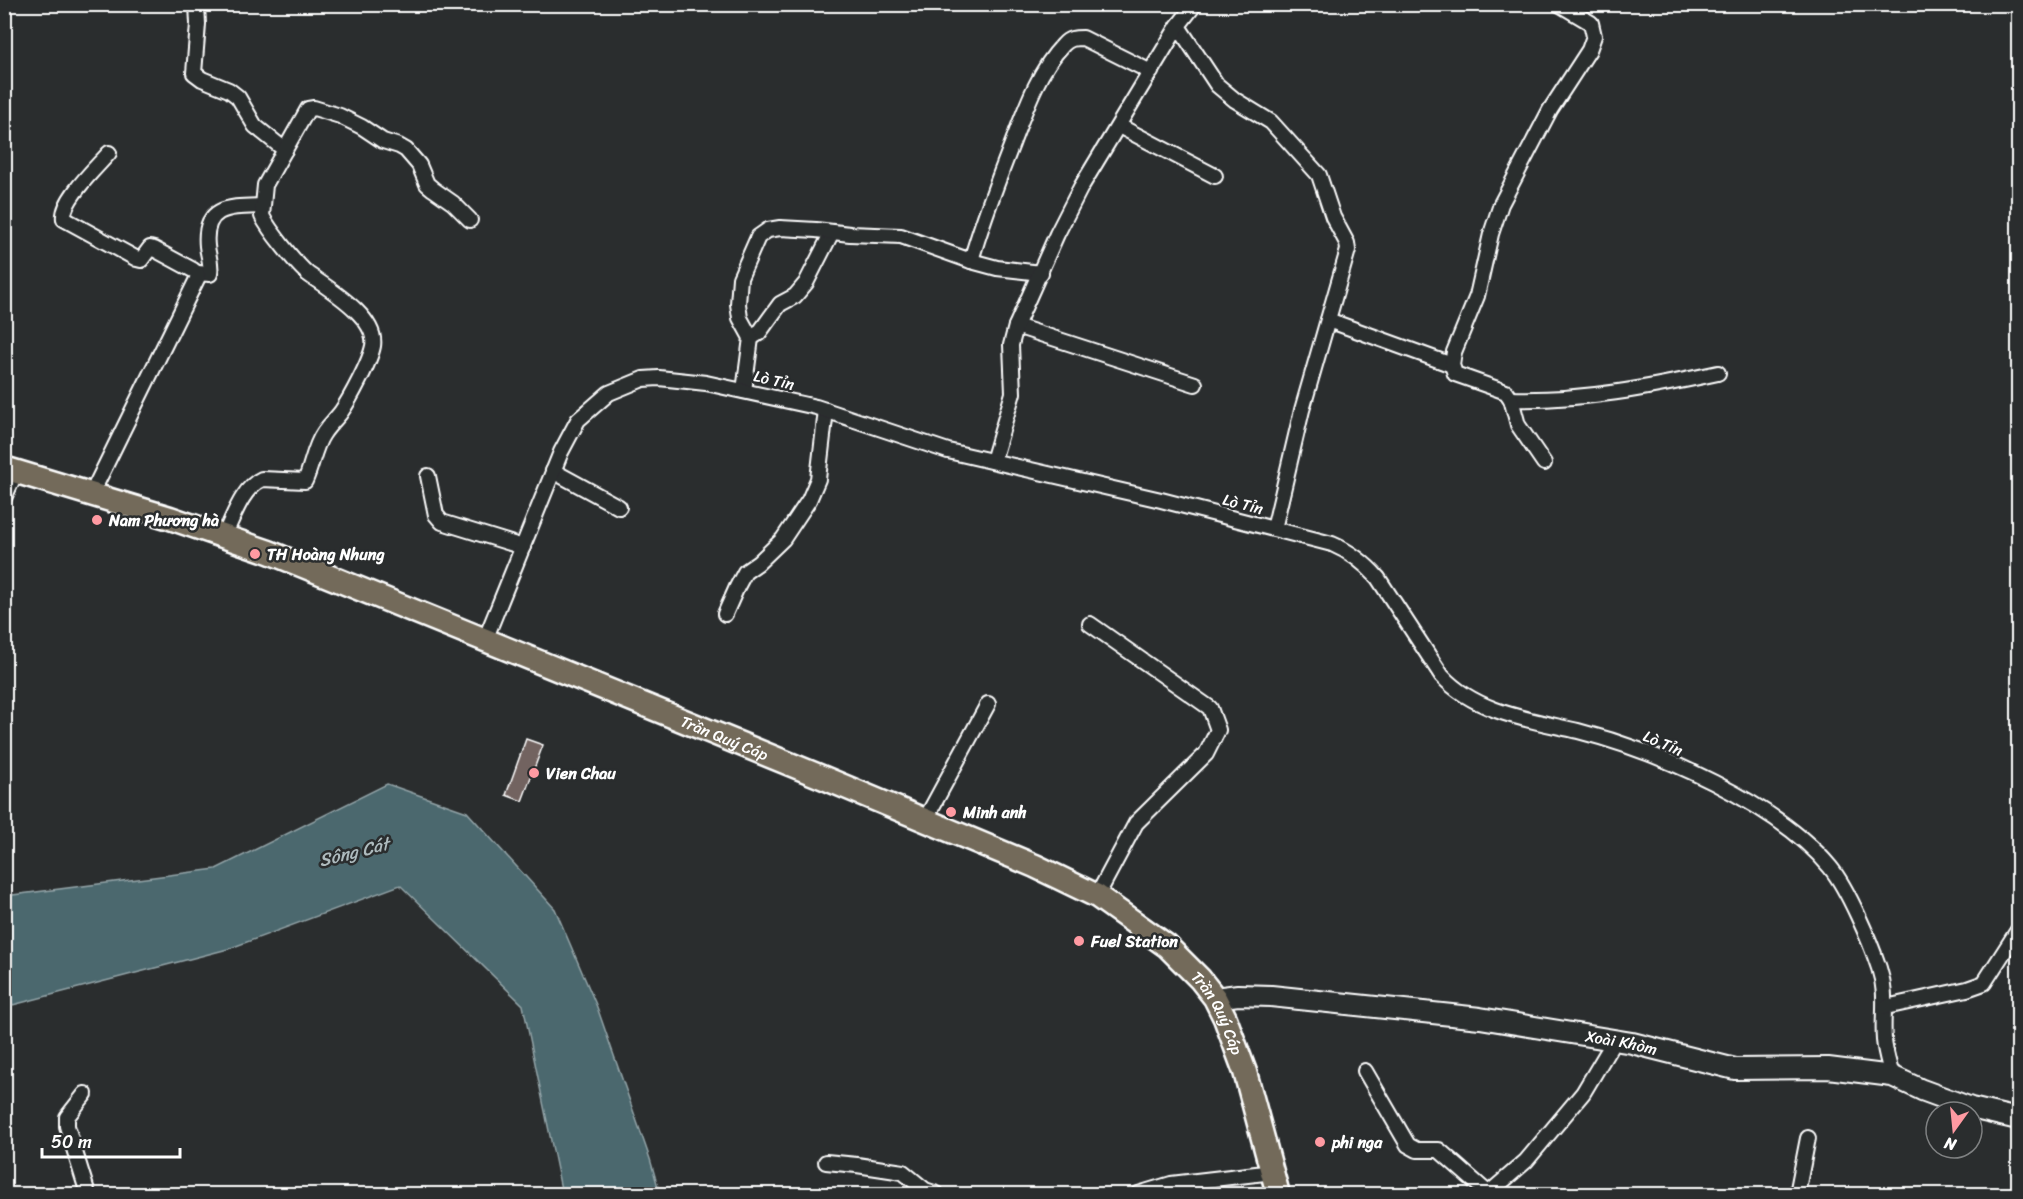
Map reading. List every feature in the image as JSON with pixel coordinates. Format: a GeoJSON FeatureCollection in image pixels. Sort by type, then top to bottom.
{"type":"FeatureCollection","features":[{"type":"Feature","properties":{"kind":"main road","name":"Trần Quý Cáp"},"geometry":{"type":"LineString","coordinates":[[10,470],[170,518],[269,552],[925,820],[1035,866],[1097,896],[1167,946],[1200,979],[1215,998],[1245,1071],[1278,1194]]}},
{"type":"Feature","properties":{"kind":"street"},"geometry":{"type":"LineString","coordinates":[[197,4],[198,24],[194,73],[202,79],[229,90],[238,97],[255,126],[285,150]]}},
{"type":"Feature","properties":{"kind":"street"},"geometry":{"type":"LineString","coordinates":[[993,461],[1013,393],[1011,345],[1016,326],[1057,234],[1081,187],[1178,26],[1195,4]]}},
{"type":"Feature","properties":{"kind":"street"},"geometry":{"type":"LineString","coordinates":[[1544,463],[1518,425],[1511,399],[1506,392],[1455,374],[1452,365],[1454,352],[1477,296],[1491,234],[1502,204],[1550,110],[1589,50],[1594,36],[1591,23],[1562,5]]}},
{"type":"Feature","properties":{"kind":"street"},"geometry":{"type":"LineString","coordinates":[[1178,26],[1217,85],[1271,122],[1299,155],[1314,168],[1323,183],[1333,217],[1347,243],[1348,250],[1302,410],[1274,529]]}},
{"type":"Feature","properties":{"kind":"street"},"geometry":{"type":"LineString","coordinates":[[971,261],[982,222],[1028,105],[1046,68],[1063,44],[1071,38],[1083,38],[1151,72]]}},
{"type":"Feature","properties":{"kind":"street"},"geometry":{"type":"LineString","coordinates":[[224,536],[248,489],[257,482],[262,480],[305,481],[319,441],[342,410],[374,345],[372,333],[364,320],[349,304],[293,259],[262,216],[265,185],[308,109],[314,108],[340,116],[363,127],[383,141],[406,150],[419,165],[427,183],[470,220]]}},
{"type":"Feature","properties":{"kind":"street"},"geometry":{"type":"LineString","coordinates":[[1119,126],[1215,176]]}},
{"type":"Feature","properties":{"kind":"street"},"geometry":{"type":"LineString","coordinates":[[109,153],[76,190],[63,212],[64,219],[136,259],[145,258],[150,248],[197,273],[210,274],[207,236],[214,215],[230,207],[262,206]]}},
{"type":"Feature","properties":{"kind":"street"},"geometry":{"type":"LineString","coordinates":[[744,391],[751,338],[740,318],[738,304],[740,278],[758,237],[768,230],[780,228],[901,236],[997,268],[1041,273]]}},
{"type":"Feature","properties":{"kind":"street"},"geometry":{"type":"LineString","coordinates":[[751,338],[759,333],[780,304],[795,296],[806,283],[832,232]]}},
{"type":"Feature","properties":{"kind":"street"},"geometry":{"type":"LineString","coordinates":[[91,495],[196,281],[197,273]]}},
{"type":"Feature","properties":{"kind":"street"},"geometry":{"type":"LineString","coordinates":[[1328,320],[1452,365]]}},
{"type":"Feature","properties":{"kind":"street"},"geometry":{"type":"LineString","coordinates":[[1016,326],[1195,384]]}},
{"type":"Feature","properties":{"kind":"street"},"geometry":{"type":"LineString","coordinates":[[1511,399],[1550,400],[1592,397],[1718,373]]}},
{"type":"Feature","properties":{"kind":"street","name":"Lò Tỉn"},"geometry":{"type":"LineString","coordinates":[[485,640],[553,471],[578,420],[601,398],[622,387],[643,380],[659,378],[706,383],[826,410],[925,445],[1332,544],[1350,552],[1378,578],[1442,675],[1452,687],[1466,697],[1512,715],[1601,737],[1665,760],[1766,812],[1798,836],[1831,868],[1843,887],[1879,968],[1886,995],[1884,1039],[1892,1076]]}},
{"type":"Feature","properties":{"kind":"street"},"geometry":{"type":"LineString","coordinates":[[725,614],[736,586],[746,572],[783,539],[809,500],[818,479],[826,410]]}},
{"type":"Feature","properties":{"kind":"street"},"geometry":{"type":"LineString","coordinates":[[4,498],[10,470]]}},
{"type":"Feature","properties":{"kind":"street"},"geometry":{"type":"LineString","coordinates":[[553,471],[619,507]]}},
{"type":"Feature","properties":{"kind":"street"},"geometry":{"type":"LineString","coordinates":[[428,476],[436,515],[442,522],[523,547]]}},
{"type":"Feature","properties":{"kind":"street"},"geometry":{"type":"LineString","coordinates":[[1090,624],[1210,708],[1218,730],[1206,754],[1136,823],[1097,896]]}},
{"type":"Feature","properties":{"kind":"street"},"geometry":{"type":"LineString","coordinates":[[925,820],[988,704]]}},
{"type":"Feature","properties":{"kind":"street"},"geometry":{"type":"LineString","coordinates":[[1886,1007],[1968,989],[1984,982],[2019,930]]}},
{"type":"Feature","properties":{"kind":"street","name":"Xoài Khòm"},"geometry":{"type":"LineString","coordinates":[[1215,998],[1238,995],[1271,996],[1437,1013],[1632,1043],[1736,1069],[1828,1068],[1892,1076],[1971,1108],[2019,1119]]}},
{"type":"Feature","properties":{"kind":"street"},"geometry":{"type":"LineString","coordinates":[[1365,1071],[1408,1145],[1417,1150],[1439,1150],[1489,1194],[1526,1161],[1583,1093],[1614,1041]]}},
{"type":"Feature","properties":{"kind":"street"},"geometry":{"type":"LineString","coordinates":[[85,1094],[67,1117],[88,1194]]}},
{"type":"Feature","properties":{"kind":"street"},"geometry":{"type":"LineString","coordinates":[[1797,1194],[1808,1138]]}},
{"type":"Feature","properties":{"kind":"street"},"geometry":{"type":"LineString","coordinates":[[826,1162],[903,1172],[925,1190],[937,1194]]}},
{"type":"Feature","properties":{"kind":"street"},"geometry":{"type":"LineString","coordinates":[[1138,1194],[1172,1184],[1273,1172]]}},
{"type":"Feature","properties":{"kind":"water","name":"Sông Cát"},"geometry":{"type":"Polygon","coordinates":[[[387,784],[467,812],[555,909],[597,1007],[660,1194],[562,1194],[523,1005],[400,885],[228,949],[5,1007],[5,896],[216,869],[387,784]]]}},
{"type":"Feature","properties":{"kind":"building"},"geometry":{"type":"Polygon","coordinates":[[[526,739],[543,745],[522,801],[506,795],[526,739]]]}},
{"type":"Feature","properties":{"kind":"place","name":"Nam Phương hà"},"geometry":{"type":"Point","coordinates":[97,520]}},
{"type":"Feature","properties":{"kind":"place","name":"TH Hoàng Nhung"},"geometry":{"type":"Point","coordinates":[255,554]}},
{"type":"Feature","properties":{"kind":"place","name":"Vien Chau"},"geometry":{"type":"Point","coordinates":[534,773]}},
{"type":"Feature","properties":{"kind":"place","name":"Minh anh"},"geometry":{"type":"Point","coordinates":[951,812]}},
{"type":"Feature","properties":{"kind":"place","name":"Fuel Station"},"geometry":{"type":"Point","coordinates":[1079,941]}},
{"type":"Feature","properties":{"kind":"place","name":"phi nga"},"geometry":{"type":"Point","coordinates":[1320,1142]}}]}
